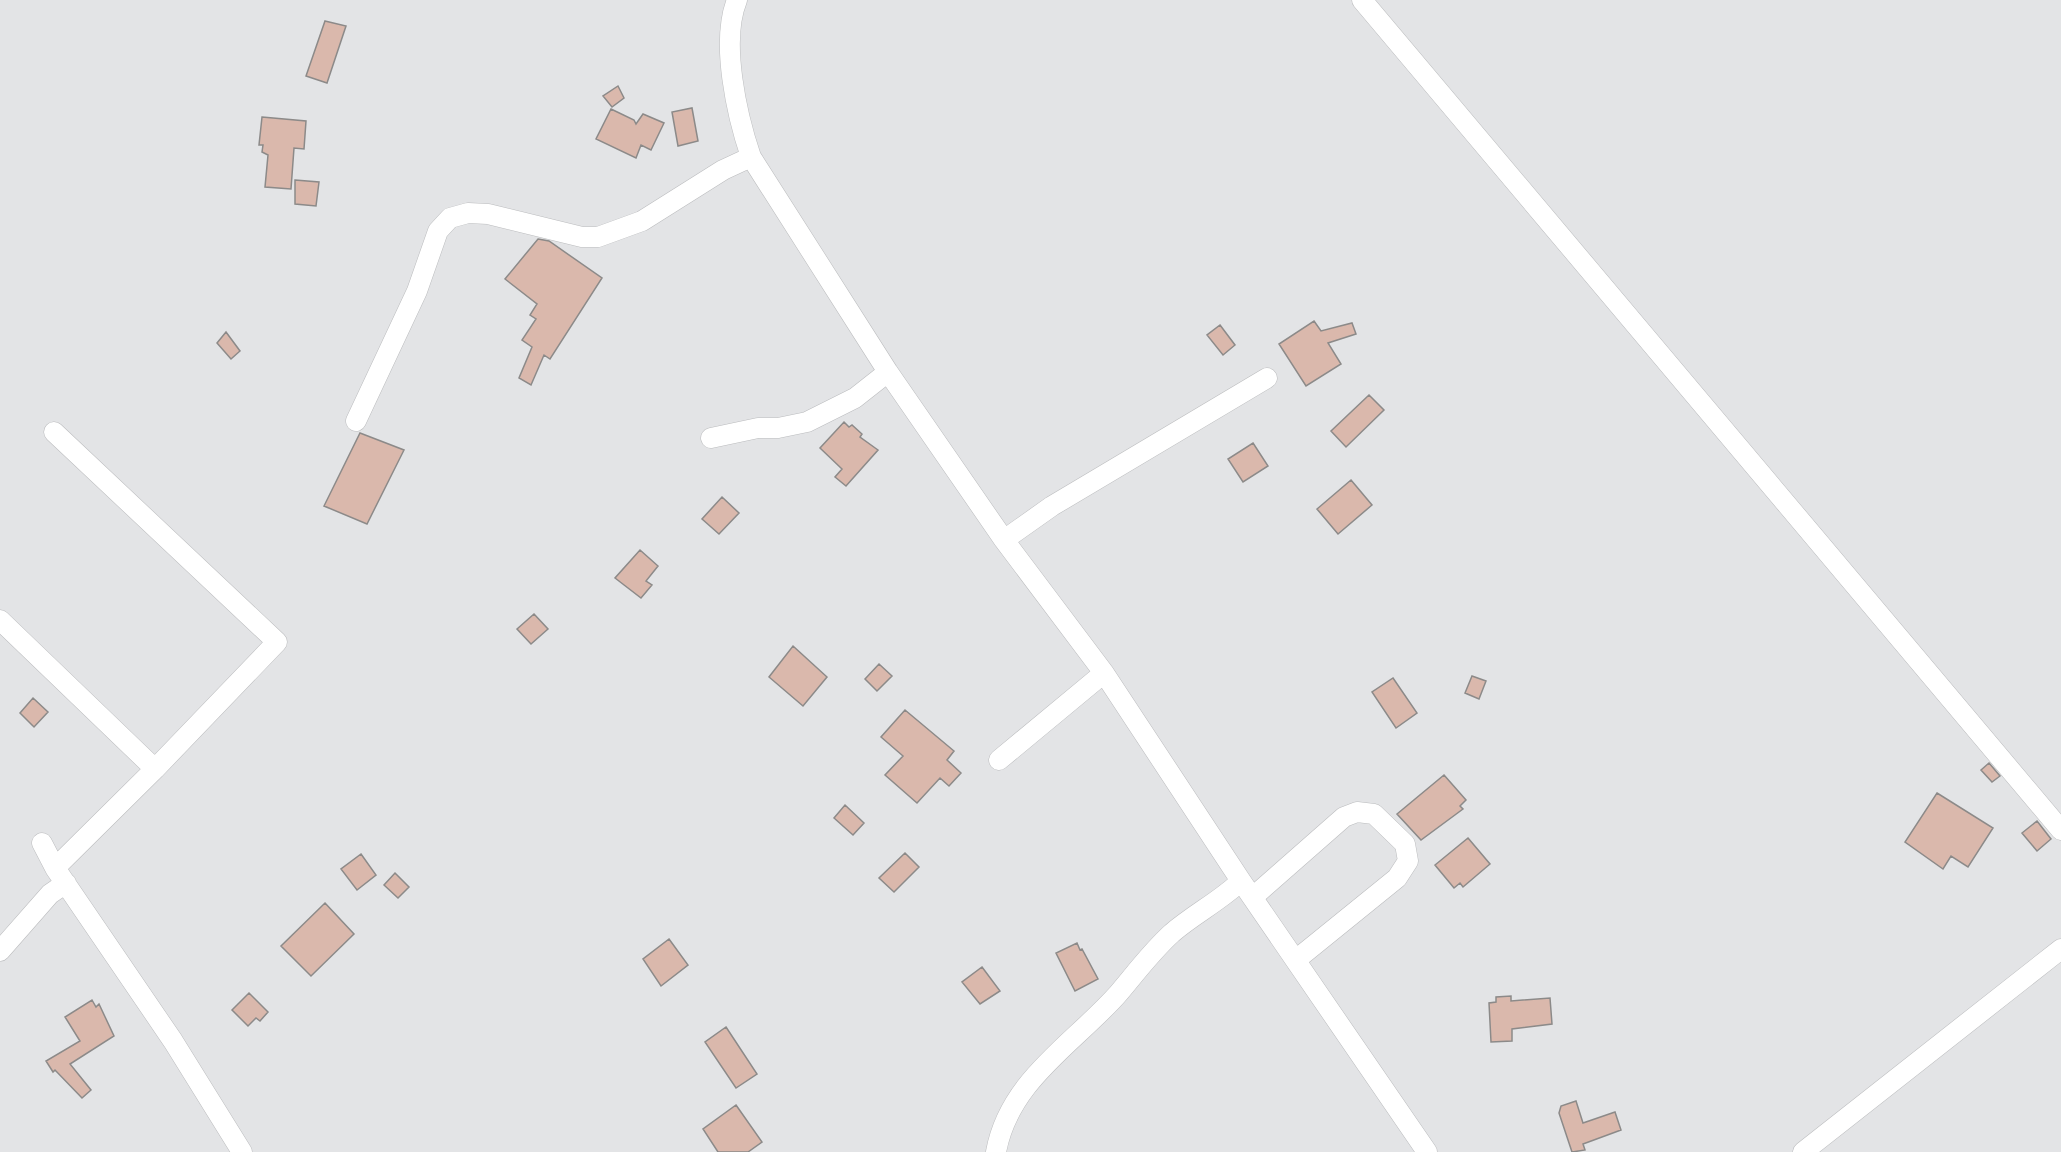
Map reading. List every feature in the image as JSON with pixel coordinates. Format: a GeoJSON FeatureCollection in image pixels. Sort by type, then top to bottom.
{"type":"FeatureCollection","features":[{"type":"Feature","properties":{"kind":"street"},"geometry":{"type":"LineString","coordinates":[[737,0],[730,51],[738,120],[751,157],[888,372],[1004,540],[1104,674],[1241,881],[1297,959],[1427,1152]]}},
{"type":"Feature","properties":{"kind":"street"},"geometry":{"type":"LineString","coordinates":[[1362,0],[2061,830]]}},
{"type":"Feature","properties":{"kind":"street"},"geometry":{"type":"LineString","coordinates":[[356,421],[396,330],[417,291],[438,231],[450,218],[468,213],[488,214],[582,237],[598,237],[642,221],[723,170],[751,157]]}},
{"type":"Feature","properties":{"kind":"street"},"geometry":{"type":"LineString","coordinates":[[711,438],[758,428],[778,428],[807,422],[855,398],[888,372]]}},
{"type":"Feature","properties":{"kind":"street"},"geometry":{"type":"LineString","coordinates":[[1004,540],[1052,506],[1267,378]]}},
{"type":"Feature","properties":{"kind":"street"},"geometry":{"type":"LineString","coordinates":[[0,951],[50,894],[60,875],[155,770],[277,642],[54,432]]}},
{"type":"Feature","properties":{"kind":"street"},"geometry":{"type":"LineString","coordinates":[[0,620],[155,770]]}},
{"type":"Feature","properties":{"kind":"street"},"geometry":{"type":"LineString","coordinates":[[999,760],[1104,674]]}},
{"type":"Feature","properties":{"kind":"street"},"geometry":{"type":"LineString","coordinates":[[1253,897],[1344,817],[1357,812],[1374,814],[1405,844],[1408,861],[1397,878],[1297,959]]}},
{"type":"Feature","properties":{"kind":"street"},"geometry":{"type":"LineString","coordinates":[[42,843],[60,875],[173,1041],[242,1152]]}},
{"type":"Feature","properties":{"kind":"street"},"geometry":{"type":"LineString","coordinates":[[996,1152],[1007,1117],[1040,1067],[1116,996],[1151,954],[1173,933],[1228,894],[1241,881]]}},
{"type":"Feature","properties":{"kind":"street"},"geometry":{"type":"LineString","coordinates":[[1803,1152],[2061,949]]}},
{"type":"Feature","properties":{"kind":"building"},"geometry":{"type":"Polygon","coordinates":[[[325,21],[346,26],[327,83],[306,76],[325,21]]]}},
{"type":"Feature","properties":{"kind":"building"},"geometry":{"type":"Polygon","coordinates":[[[618,86],[624,98],[612,107],[603,96],[618,86]]]}},
{"type":"Feature","properties":{"kind":"building"},"geometry":{"type":"Polygon","coordinates":[[[692,108],[698,141],[678,146],[672,112],[692,108]]]}},
{"type":"Feature","properties":{"kind":"building"},"geometry":{"type":"Polygon","coordinates":[[[611,109],[634,120],[636,124],[643,114],[664,123],[651,150],[641,145],[636,158],[596,139],[611,109]]]}},
{"type":"Feature","properties":{"kind":"building"},"geometry":{"type":"Polygon","coordinates":[[[262,117],[306,121],[304,149],[294,148],[291,189],[265,187],[268,155],[262,152],[263,145],[259,145],[262,117]]]}},
{"type":"Feature","properties":{"kind":"building"},"geometry":{"type":"Polygon","coordinates":[[[295,180],[319,182],[316,206],[295,204],[295,180]]]}},
{"type":"Feature","properties":{"kind":"building"},"geometry":{"type":"Polygon","coordinates":[[[538,239],[549,241],[602,278],[550,359],[544,355],[531,385],[519,378],[532,347],[522,340],[536,319],[530,315],[537,304],[505,279],[538,239]]]}},
{"type":"Feature","properties":{"kind":"building"},"geometry":{"type":"Polygon","coordinates":[[[1314,321],[1321,331],[1352,323],[1356,334],[1328,343],[1341,364],[1306,386],[1279,344],[1314,321]]]}},
{"type":"Feature","properties":{"kind":"building"},"geometry":{"type":"Polygon","coordinates":[[[1220,325],[1235,345],[1223,355],[1207,335],[1220,325]]]}},
{"type":"Feature","properties":{"kind":"building"},"geometry":{"type":"Polygon","coordinates":[[[226,332],[240,351],[231,359],[217,343],[226,332]]]}},
{"type":"Feature","properties":{"kind":"building"},"geometry":{"type":"Polygon","coordinates":[[[1369,395],[1384,410],[1346,447],[1331,431],[1369,395]]]}},
{"type":"Feature","properties":{"kind":"building"},"geometry":{"type":"Polygon","coordinates":[[[844,422],[849,427],[852,425],[862,434],[860,437],[878,450],[846,486],[835,477],[842,469],[820,448],[844,422]]]}},
{"type":"Feature","properties":{"kind":"building"},"geometry":{"type":"Polygon","coordinates":[[[360,433],[404,450],[367,524],[324,506],[360,433]]]}},
{"type":"Feature","properties":{"kind":"building"},"geometry":{"type":"Polygon","coordinates":[[[1253,443],[1268,466],[1243,482],[1228,459],[1253,443]]]}},
{"type":"Feature","properties":{"kind":"building"},"geometry":{"type":"Polygon","coordinates":[[[1351,480],[1372,505],[1338,534],[1317,509],[1351,480]]]}},
{"type":"Feature","properties":{"kind":"building"},"geometry":{"type":"Polygon","coordinates":[[[722,497],[739,513],[719,534],[702,519],[722,497]]]}},
{"type":"Feature","properties":{"kind":"building"},"geometry":{"type":"Polygon","coordinates":[[[640,550],[658,566],[646,581],[652,585],[641,598],[615,578],[640,550]]]}},
{"type":"Feature","properties":{"kind":"building"},"geometry":{"type":"Polygon","coordinates":[[[534,614],[548,629],[531,644],[517,629],[534,614]]]}},
{"type":"Feature","properties":{"kind":"building"},"geometry":{"type":"Polygon","coordinates":[[[793,646],[827,677],[803,706],[769,677],[793,646]]]}},
{"type":"Feature","properties":{"kind":"building"},"geometry":{"type":"Polygon","coordinates":[[[879,664],[892,676],[877,691],[865,679],[879,664]]]}},
{"type":"Feature","properties":{"kind":"building"},"geometry":{"type":"Polygon","coordinates":[[[1472,676],[1486,681],[1479,699],[1465,693],[1472,676]]]}},
{"type":"Feature","properties":{"kind":"building"},"geometry":{"type":"Polygon","coordinates":[[[1393,678],[1417,713],[1396,728],[1372,692],[1393,678]]]}},
{"type":"Feature","properties":{"kind":"building"},"geometry":{"type":"Polygon","coordinates":[[[33,698],[48,712],[34,727],[20,713],[33,698]]]}},
{"type":"Feature","properties":{"kind":"building"},"geometry":{"type":"Polygon","coordinates":[[[905,710],[954,751],[947,760],[961,773],[949,786],[940,778],[917,803],[885,775],[903,756],[881,737],[905,710]]]}},
{"type":"Feature","properties":{"kind":"building"},"geometry":{"type":"Polygon","coordinates":[[[1989,763],[2000,776],[1992,782],[1981,770],[1989,763]]]}},
{"type":"Feature","properties":{"kind":"building"},"geometry":{"type":"Polygon","coordinates":[[[1444,775],[1466,800],[1460,806],[1463,809],[1421,840],[1397,814],[1444,775]]]}},
{"type":"Feature","properties":{"kind":"building"},"geometry":{"type":"Polygon","coordinates":[[[1937,793],[1993,828],[1968,867],[1951,856],[1943,869],[1905,842],[1937,793]]]}},
{"type":"Feature","properties":{"kind":"building"},"geometry":{"type":"Polygon","coordinates":[[[845,805],[864,823],[853,835],[834,818],[845,805]]]}},
{"type":"Feature","properties":{"kind":"building"},"geometry":{"type":"Polygon","coordinates":[[[2037,821],[2051,839],[2037,851],[2022,833],[2037,821]]]}},
{"type":"Feature","properties":{"kind":"building"},"geometry":{"type":"Polygon","coordinates":[[[1468,838],[1490,864],[1463,887],[1460,883],[1454,888],[1435,865],[1468,838]]]}},
{"type":"Feature","properties":{"kind":"building"},"geometry":{"type":"Polygon","coordinates":[[[905,853],[919,867],[894,892],[879,878],[905,853]]]}},
{"type":"Feature","properties":{"kind":"building"},"geometry":{"type":"Polygon","coordinates":[[[361,854],[376,875],[357,890],[341,869],[361,854]]]}},
{"type":"Feature","properties":{"kind":"building"},"geometry":{"type":"Polygon","coordinates":[[[395,873],[409,887],[398,898],[384,885],[395,873]]]}},
{"type":"Feature","properties":{"kind":"building"},"geometry":{"type":"Polygon","coordinates":[[[325,903],[354,934],[311,976],[281,946],[325,903]]]}},
{"type":"Feature","properties":{"kind":"building"},"geometry":{"type":"Polygon","coordinates":[[[669,939],[688,965],[661,986],[643,959],[669,939]]]}},
{"type":"Feature","properties":{"kind":"building"},"geometry":{"type":"Polygon","coordinates":[[[1077,943],[1098,979],[1075,991],[1056,953],[1077,943]]]}},
{"type":"Feature","properties":{"kind":"building"},"geometry":{"type":"Polygon","coordinates":[[[982,967],[1000,991],[980,1004],[962,982],[982,967]]]}},
{"type":"Feature","properties":{"kind":"building"},"geometry":{"type":"Polygon","coordinates":[[[249,993],[268,1012],[260,1021],[256,1018],[248,1026],[232,1010],[249,993]]]}},
{"type":"Feature","properties":{"kind":"building"},"geometry":{"type":"Polygon","coordinates":[[[1511,996],[1511,1001],[1550,998],[1552,1024],[1512,1029],[1512,1041],[1491,1042],[1489,1003],[1496,1002],[1496,997],[1511,996]]]}},
{"type":"Feature","properties":{"kind":"building"},"geometry":{"type":"Polygon","coordinates":[[[92,1000],[96,1007],[99,1004],[114,1036],[70,1064],[91,1090],[82,1098],[55,1070],[53,1072],[46,1061],[80,1041],[65,1017],[92,1000]]]}},
{"type":"Feature","properties":{"kind":"building"},"geometry":{"type":"Polygon","coordinates":[[[726,1027],[757,1074],[736,1088],[705,1042],[726,1027]]]}},
{"type":"Feature","properties":{"kind":"building"},"geometry":{"type":"Polygon","coordinates":[[[1576,1101],[1583,1123],[1615,1112],[1621,1130],[1583,1144],[1585,1150],[1572,1152],[1559,1113],[1561,1106],[1576,1101]]]}},
{"type":"Feature","properties":{"kind":"building"},"geometry":{"type":"Polygon","coordinates":[[[736,1105],[762,1142],[748,1152],[718,1152],[703,1129],[736,1105]]]}}]}
